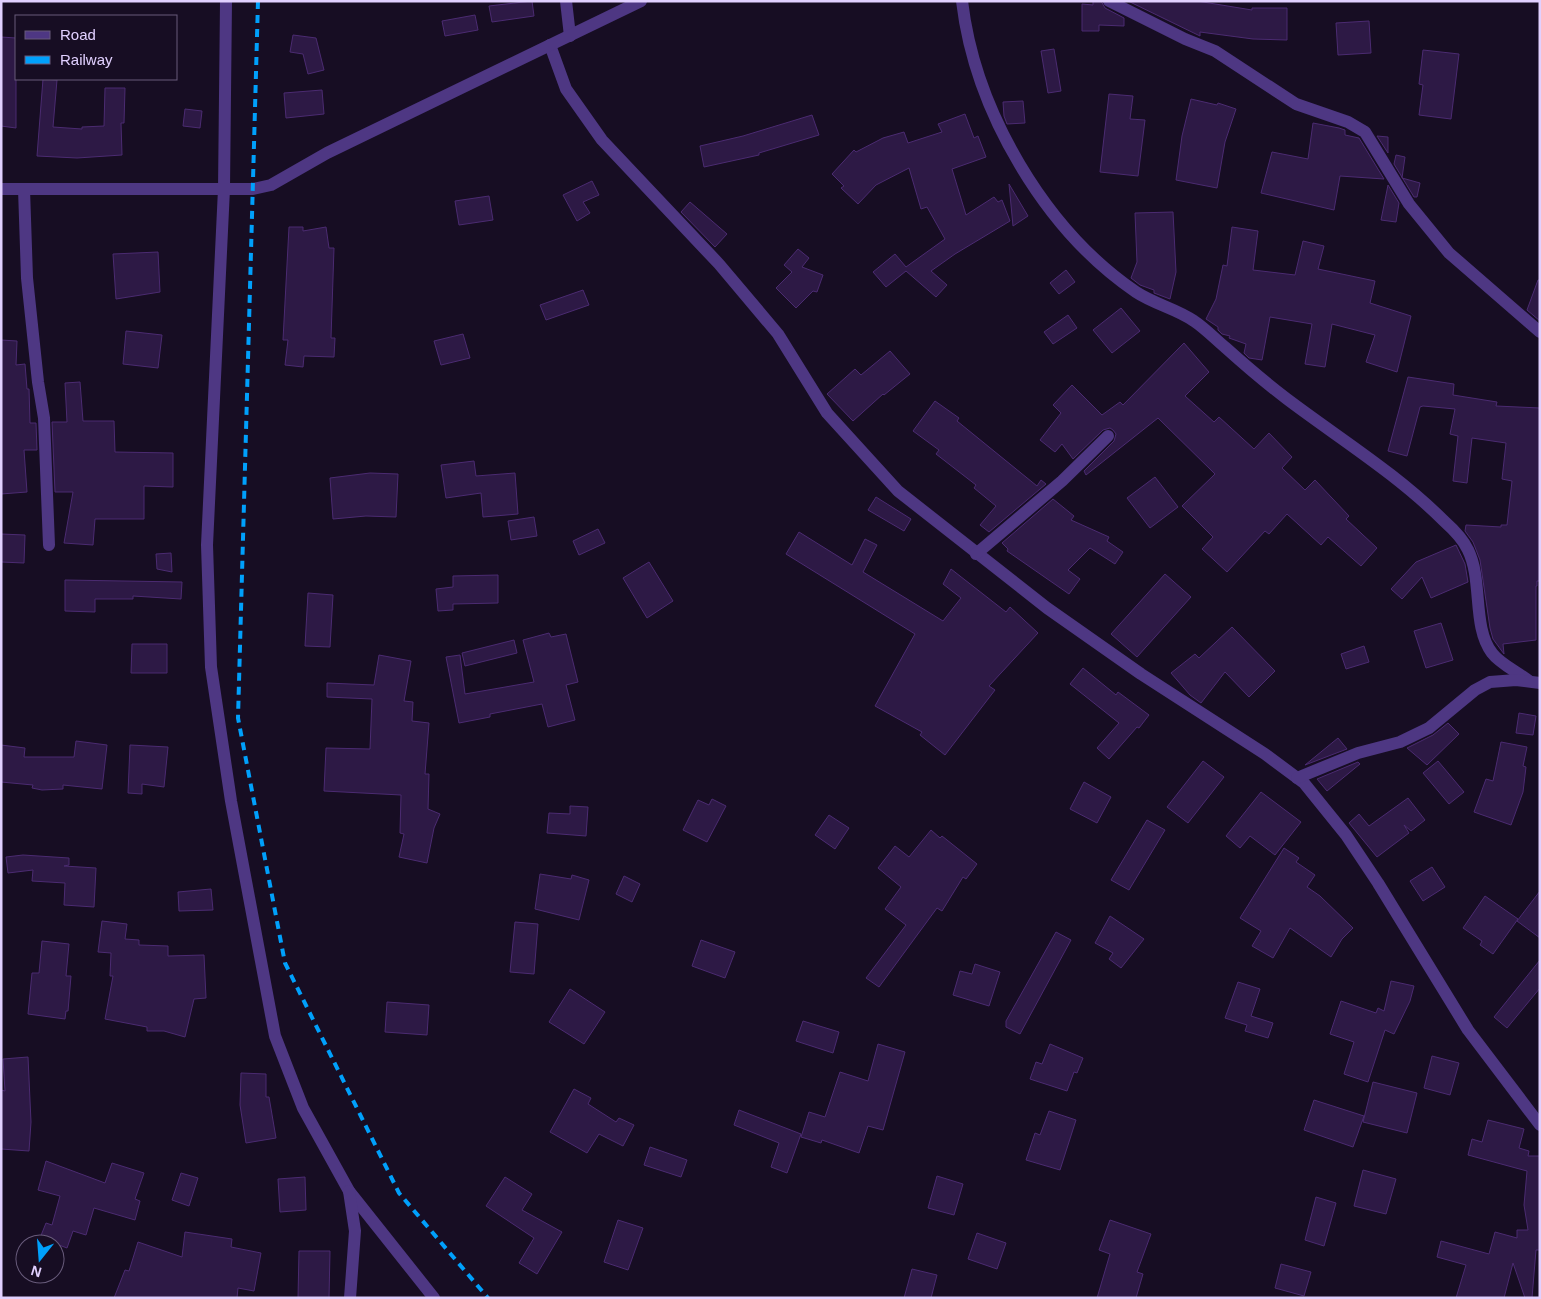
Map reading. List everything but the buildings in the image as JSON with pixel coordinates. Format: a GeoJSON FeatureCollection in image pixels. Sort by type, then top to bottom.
{"type":"FeatureCollection","features":[{"type":"Feature","properties":{"kind":"street"},"geometry":{"type":"LineString","coordinates":[[226,1],[224,189],[207,545],[211,667],[231,801],[275,1036],[303,1108],[349,1191],[434,1298]]}},
{"type":"Feature","properties":{"kind":"street"},"geometry":{"type":"LineString","coordinates":[[566,1],[570,36]]}},
{"type":"Feature","properties":{"kind":"street"},"geometry":{"type":"LineString","coordinates":[[1,189],[253,190],[271,185],[327,153],[641,1]]}},
{"type":"Feature","properties":{"kind":"street"},"geometry":{"type":"LineString","coordinates":[[962,1],[964,24],[990,106],[1009,144],[1057,220],[1072,237],[1122,281],[1138,293],[1192,320],[1286,398],[1362,453],[1443,520],[1468,550],[1475,574],[1484,640],[1493,654],[1534,682]]}},
{"type":"Feature","properties":{"kind":"street"},"geometry":{"type":"LineString","coordinates":[[1109,1],[1215,52],[1296,104],[1348,122],[1365,132],[1410,204],[1449,253],[1540,332]]}},
{"type":"Feature","properties":{"kind":"street"},"geometry":{"type":"LineString","coordinates":[[550,45],[566,89],[602,140],[692,234],[778,334],[827,413],[898,491],[976,554],[1141,674],[1265,754],[1297,778],[1341,828],[1378,883],[1468,1030],[1540,1125]]}},
{"type":"Feature","properties":{"kind":"street"},"geometry":{"type":"LineString","coordinates":[[24,189],[27,278],[38,382],[44,418],[49,545]]}},
{"type":"Feature","properties":{"kind":"street"},"geometry":{"type":"LineString","coordinates":[[976,554],[1062,482],[1108,436]]}},
{"type":"Feature","properties":{"kind":"street"},"geometry":{"type":"LineString","coordinates":[[1297,778],[1358,754],[1400,742],[1429,728],[1475,690],[1490,682],[1503,680],[1534,682]]}},
{"type":"Feature","properties":{"kind":"street"},"geometry":{"type":"LineString","coordinates":[[349,1191],[355,1231],[350,1298]]}},
{"type":"Feature","properties":{"kind":"railway"},"geometry":{"type":"LineString","coordinates":[[258,1],[238,718],[285,963],[399,1193],[488,1298]]}}]}
